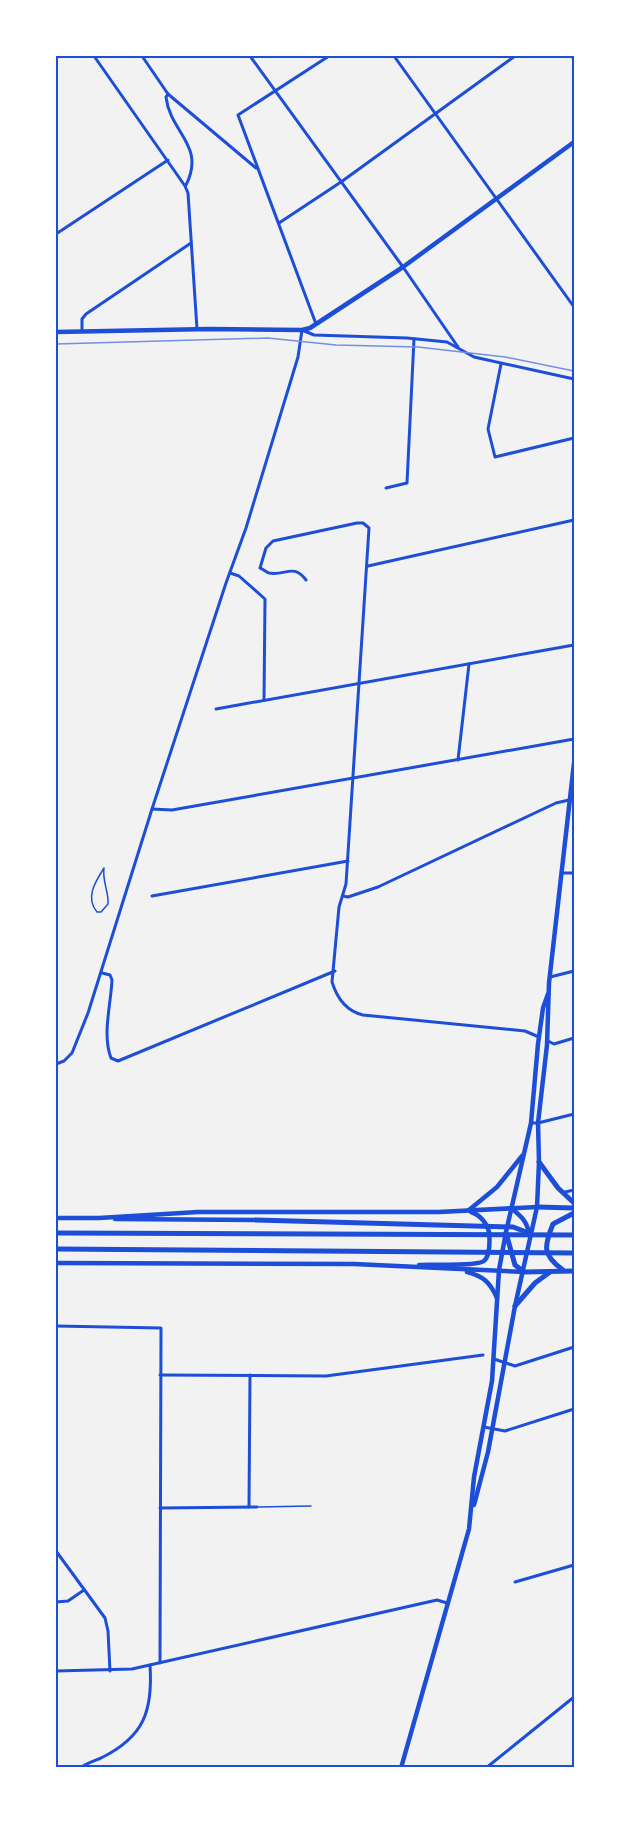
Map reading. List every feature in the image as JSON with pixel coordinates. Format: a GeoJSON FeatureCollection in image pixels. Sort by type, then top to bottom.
{"type":"FeatureCollection","features":[{"type":"Feature","properties":{"kind":"highway"},"geometry":{"type":"LineString","coordinates":[[539,1162],[562,1193],[574,1203]]}},
{"type":"Feature","properties":{"kind":"highway"},"geometry":{"type":"LineString","coordinates":[[537,1207],[574,1210]]}},
{"type":"Feature","properties":{"kind":"highway"},"geometry":{"type":"LineString","coordinates":[[564,1271],[551,1262],[545,1244],[553,1224],[574,1210]]}},
{"type":"Feature","properties":{"kind":"highway"},"geometry":{"type":"LineString","coordinates":[[256,1220],[513,1227],[534,1235]]}},
{"type":"Feature","properties":{"kind":"highway"},"geometry":{"type":"LineString","coordinates":[[506,1232],[515,1265],[524,1272],[574,1271]]}},
{"type":"Feature","properties":{"kind":"highway"},"geometry":{"type":"LineString","coordinates":[[56,1233],[574,1235]]}},
{"type":"Feature","properties":{"kind":"highway"},"geometry":{"type":"LineString","coordinates":[[56,1249],[574,1253]]}},
{"type":"Feature","properties":{"kind":"highway"},"geometry":{"type":"LineString","coordinates":[[515,1306],[536,1283],[552,1271]]}},
{"type":"Feature","properties":{"kind":"main road"},"geometry":{"type":"LineString","coordinates":[[56,332],[197,329],[302,330],[317,324],[403,267],[574,142]]}},
{"type":"Feature","properties":{"kind":"main road"},"geometry":{"type":"LineString","coordinates":[[401,1767],[482,1480],[506,1364],[515,1306],[531,1243],[537,1207],[538,1123],[547,1041],[549,978],[574,763]]}},
{"type":"Feature","properties":{"kind":"main road"},"geometry":{"type":"LineString","coordinates":[[472,1513],[474,1477],[484,1427],[493,1359],[499,1270],[531,1123],[539,1037],[543,1008],[548,994]]}},
{"type":"Feature","properties":{"kind":"main road"},"geometry":{"type":"LineString","coordinates":[[467,1211],[496,1187],[524,1155]]}},
{"type":"Feature","properties":{"kind":"main road"},"geometry":{"type":"LineString","coordinates":[[56,1218],[99,1218],[198,1212],[467,1211],[537,1207]]}},
{"type":"Feature","properties":{"kind":"main road"},"geometry":{"type":"LineString","coordinates":[[511,1208],[521,1216],[528,1227],[531,1243]]}},
{"type":"Feature","properties":{"kind":"main road"},"geometry":{"type":"LineString","coordinates":[[408,1266],[436,1263],[481,1263],[485,1260],[489,1245],[486,1224],[477,1214],[467,1211]]}},
{"type":"Feature","properties":{"kind":"main road"},"geometry":{"type":"LineString","coordinates":[[99,1218],[256,1220]]}},
{"type":"Feature","properties":{"kind":"main road"},"geometry":{"type":"LineString","coordinates":[[56,1263],[408,1266],[524,1272]]}},
{"type":"Feature","properties":{"kind":"main road"},"geometry":{"type":"LineString","coordinates":[[455,1269],[479,1275],[487,1280],[497,1299]]}},
{"type":"Feature","properties":{"kind":"street"},"geometry":{"type":"LineString","coordinates":[[94,56],[134,110],[188,193],[197,329]]}},
{"type":"Feature","properties":{"kind":"street"},"geometry":{"type":"LineString","coordinates":[[142,56],[168,94],[258,169]]}},
{"type":"Feature","properties":{"kind":"street"},"geometry":{"type":"LineString","coordinates":[[250,56],[459,348]]}},
{"type":"Feature","properties":{"kind":"street"},"geometry":{"type":"LineString","coordinates":[[317,324],[238,115],[329,56]]}},
{"type":"Feature","properties":{"kind":"street"},"geometry":{"type":"LineString","coordinates":[[394,56],[574,307]]}},
{"type":"Feature","properties":{"kind":"street"},"geometry":{"type":"LineString","coordinates":[[278,224],[341,182],[515,56]]}},
{"type":"Feature","properties":{"kind":"street"},"geometry":{"type":"LineString","coordinates":[[572,56],[574,60]]}},
{"type":"Feature","properties":{"kind":"street"},"geometry":{"type":"LineString","coordinates":[[168,94],[166,97],[169,109],[192,156],[193,167],[185,186]]}},
{"type":"Feature","properties":{"kind":"street"},"geometry":{"type":"LineString","coordinates":[[56,234],[168,160]]}},
{"type":"Feature","properties":{"kind":"street"},"geometry":{"type":"LineString","coordinates":[[82,331],[82,319],[86,314],[191,243]]}},
{"type":"Feature","properties":{"kind":"street"},"geometry":{"type":"LineString","coordinates":[[56,1064],[68,1057],[76,1046],[102,973],[152,809],[246,528],[298,357],[302,330],[314,335],[415,338],[447,342],[474,357],[574,379]]}},
{"type":"Feature","properties":{"kind":"street"},"geometry":{"type":"LineString","coordinates":[[386,488],[407,483],[415,338]]}},
{"type":"Feature","properties":{"kind":"street"},"geometry":{"type":"LineString","coordinates":[[501,364],[488,429],[495,457],[574,438]]}},
{"type":"Feature","properties":{"kind":"street"},"geometry":{"type":"LineString","coordinates":[[368,566],[574,520]]}},
{"type":"Feature","properties":{"kind":"street"},"geometry":{"type":"LineString","coordinates":[[306,580],[301,573],[293,570],[270,573],[260,568],[266,548],[273,541],[363,523],[369,528],[348,861],[344,896],[339,907],[335,971],[332,982],[335,991],[346,1006],[357,1014],[525,1031],[539,1037]]}},
{"type":"Feature","properties":{"kind":"street"},"geometry":{"type":"LineString","coordinates":[[230,573],[239,576],[265,599],[264,700]]}},
{"type":"Feature","properties":{"kind":"street"},"geometry":{"type":"LineString","coordinates":[[216,709],[574,645]]}},
{"type":"Feature","properties":{"kind":"street"},"geometry":{"type":"LineString","coordinates":[[458,760],[469,664]]}},
{"type":"Feature","properties":{"kind":"street"},"geometry":{"type":"LineString","coordinates":[[152,809],[172,810],[574,739]]}},
{"type":"Feature","properties":{"kind":"street"},"geometry":{"type":"LineString","coordinates":[[344,896],[348,897],[378,887],[556,803],[569,800]]}},
{"type":"Feature","properties":{"kind":"street"},"geometry":{"type":"LineString","coordinates":[[152,896],[348,861]]}},
{"type":"Feature","properties":{"kind":"street"},"geometry":{"type":"LineString","coordinates":[[560,873],[574,873]]}},
{"type":"Feature","properties":{"kind":"street"},"geometry":{"type":"LineString","coordinates":[[102,973],[110,975],[112,980],[108,1048],[111,1058],[118,1061],[128,1059],[335,971]]}},
{"type":"Feature","properties":{"kind":"street"},"geometry":{"type":"LineString","coordinates":[[549,978],[574,971]]}},
{"type":"Feature","properties":{"kind":"street"},"geometry":{"type":"LineString","coordinates":[[547,1041],[554,1044],[574,1038]]}},
{"type":"Feature","properties":{"kind":"street"},"geometry":{"type":"LineString","coordinates":[[534,1078],[542,1091]]}},
{"type":"Feature","properties":{"kind":"street"},"geometry":{"type":"LineString","coordinates":[[531,1123],[574,1114]]}},
{"type":"Feature","properties":{"kind":"street"},"geometry":{"type":"LineString","coordinates":[[562,1193],[574,1190]]}},
{"type":"Feature","properties":{"kind":"street"},"geometry":{"type":"LineString","coordinates":[[56,1326],[161,1328],[160,1663]]}},
{"type":"Feature","properties":{"kind":"street"},"geometry":{"type":"LineString","coordinates":[[493,1359],[515,1366],[574,1347]]}},
{"type":"Feature","properties":{"kind":"street"},"geometry":{"type":"LineString","coordinates":[[160,1375],[326,1376],[483,1355]]}},
{"type":"Feature","properties":{"kind":"street"},"geometry":{"type":"LineString","coordinates":[[249,1507],[250,1375]]}},
{"type":"Feature","properties":{"kind":"street"},"geometry":{"type":"LineString","coordinates":[[484,1427],[505,1431],[574,1408]]}},
{"type":"Feature","properties":{"kind":"street"},"geometry":{"type":"LineString","coordinates":[[160,1508],[257,1507]]}},
{"type":"Feature","properties":{"kind":"street"},"geometry":{"type":"LineString","coordinates":[[56,1551],[105,1618],[110,1671]]}},
{"type":"Feature","properties":{"kind":"street"},"geometry":{"type":"LineString","coordinates":[[515,1582],[574,1565]]}},
{"type":"Feature","properties":{"kind":"street"},"geometry":{"type":"LineString","coordinates":[[56,1602],[68,1601],[84,1590]]}},
{"type":"Feature","properties":{"kind":"street"},"geometry":{"type":"LineString","coordinates":[[56,1671],[110,1671],[150,1665],[437,1600],[448,1604]]}},
{"type":"Feature","properties":{"kind":"street"},"geometry":{"type":"LineString","coordinates":[[80,1767],[101,1758],[133,1737],[149,1709],[150,1665]]}},
{"type":"Feature","properties":{"kind":"street"},"geometry":{"type":"LineString","coordinates":[[486,1767],[574,1697]]}},
{"type":"Feature","properties":{"kind":"lane"},"geometry":{"type":"LineString","coordinates":[[104,868],[102,877],[109,900],[101,912],[97,912],[93,906],[91,894],[94,883],[104,868]]}},
{"type":"Feature","properties":{"kind":"lane"},"geometry":{"type":"LineString","coordinates":[[257,1507],[311,1506]]}},
{"type":"Feature","properties":{"kind":"tram line"},"geometry":{"type":"LineString","coordinates":[[56,344],[268,338],[336,345],[418,347],[505,357],[574,371]]}}]}
